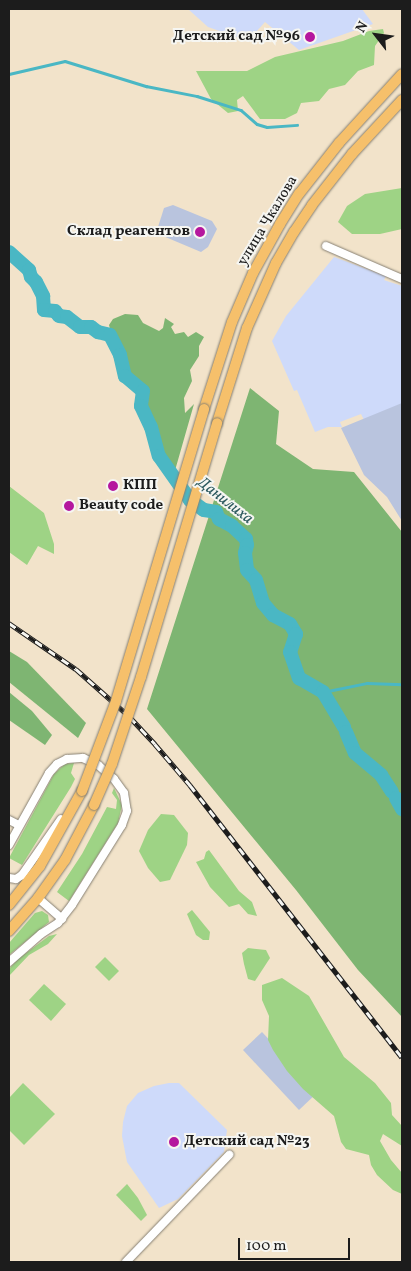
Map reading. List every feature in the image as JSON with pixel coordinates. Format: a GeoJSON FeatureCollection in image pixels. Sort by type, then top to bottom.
{"type":"FeatureCollection","features":[{"type":"Feature","properties":{"kind":"main road","name":"улица Чкалова"},"geometry":{"type":"LineString","coordinates":[[11,903],[40,866],[82,791],[116,701],[232,322],[257,264],[299,194],[339,143],[402,74]]}},
{"type":"Feature","properties":{"kind":"main road","name":"улица Чкалова"},"geometry":{"type":"LineString","coordinates":[[9,931],[38,898],[75,845],[112,764],[141,677],[247,328],[276,263],[312,205],[352,154],[402,100]]}},
{"type":"Feature","properties":{"kind":"street"},"geometry":{"type":"LineString","coordinates":[[326,246],[402,279]]}},
{"type":"Feature","properties":{"kind":"street"},"geometry":{"type":"LineString","coordinates":[[9,845],[49,773],[58,764],[67,759],[83,758],[98,765],[114,779],[124,792],[128,805],[122,825],[62,919],[26,945],[9,962]]}},
{"type":"Feature","properties":{"kind":"street"},"geometry":{"type":"LineString","coordinates":[[9,878],[16,879],[24,873],[82,791]]}},
{"type":"Feature","properties":{"kind":"street"},"geometry":{"type":"LineString","coordinates":[[9,820],[19,825]]}},
{"type":"Feature","properties":{"kind":"street"},"geometry":{"type":"LineString","coordinates":[[9,878],[13,885],[11,903]]}},
{"type":"Feature","properties":{"kind":"street"},"geometry":{"type":"LineString","coordinates":[[38,898],[62,919]]}},
{"type":"Feature","properties":{"kind":"street"},"geometry":{"type":"LineString","coordinates":[[126,1262],[229,1155]]}},
{"type":"Feature","properties":{"kind":"shaded area","name":"Детский сад №96"},"geometry":{"type":"Polygon","coordinates":[[[188,9],[362,9],[373,24],[299,50],[265,22],[248,41],[208,27],[188,9]]]}},
{"type":"Feature","properties":{"kind":"shaded area"},"geometry":{"type":"Polygon","coordinates":[[[173,205],[212,221],[217,229],[208,247],[201,252],[163,236],[158,227],[164,208],[173,205]]]}},
{"type":"Feature","properties":{"kind":"shaded area"},"geometry":{"type":"Polygon","coordinates":[[[334,257],[386,276],[384,280],[402,286],[402,409],[364,420],[361,414],[340,422],[342,427],[328,427],[315,432],[297,390],[294,391],[272,341],[286,316],[334,257]]]}},
{"type":"Feature","properties":{"kind":"shaded area"},"geometry":{"type":"Polygon","coordinates":[[[402,403],[402,521],[387,497],[364,475],[341,428],[402,403]]]}},
{"type":"Feature","properties":{"kind":"shaded area"},"geometry":{"type":"Polygon","coordinates":[[[262,1032],[318,1092],[299,1110],[243,1050],[262,1032]]]}},
{"type":"Feature","properties":{"kind":"shaded area","name":"Детский сад №23"},"geometry":{"type":"Polygon","coordinates":[[[179,1083],[227,1130],[224,1152],[178,1199],[159,1208],[127,1162],[122,1136],[123,1122],[127,1106],[138,1093],[154,1086],[179,1083]]]}},
{"type":"Feature","properties":{"kind":"green space"},"geometry":{"type":"Polygon","coordinates":[[[383,29],[384,33],[375,46],[374,65],[358,71],[345,85],[329,89],[319,101],[301,103],[297,113],[285,119],[260,119],[243,96],[237,100],[238,111],[228,113],[211,99],[196,71],[247,71],[275,57],[343,41],[369,31],[383,29]]]}},
{"type":"Feature","properties":{"kind":"green space"},"geometry":{"type":"Polygon","coordinates":[[[402,188],[402,229],[380,234],[352,234],[338,222],[347,206],[365,194],[402,188]]]}},
{"type":"Feature","properties":{"kind":"green space"},"geometry":{"type":"Polygon","coordinates":[[[125,314],[138,315],[143,323],[159,331],[163,328],[165,318],[174,324],[171,327],[175,334],[184,332],[188,337],[196,332],[204,337],[199,346],[199,356],[190,370],[192,381],[184,398],[185,413],[194,404],[174,474],[160,455],[152,425],[143,405],[146,392],[126,373],[123,354],[116,336],[110,329],[109,325],[113,319],[125,314]]]}},
{"type":"Feature","properties":{"kind":"green space"},"geometry":{"type":"Polygon","coordinates":[[[250,388],[279,411],[276,444],[313,469],[354,472],[402,532],[402,1017],[358,970],[296,890],[147,709],[250,388]]]}},
{"type":"Feature","properties":{"kind":"green space"},"geometry":{"type":"Polygon","coordinates":[[[9,486],[44,513],[54,544],[54,554],[38,546],[27,565],[9,552],[9,486]]]}},
{"type":"Feature","properties":{"kind":"green space"},"geometry":{"type":"Polygon","coordinates":[[[9,651],[27,662],[86,723],[78,738],[9,682],[9,651]]]}},
{"type":"Feature","properties":{"kind":"green space"},"geometry":{"type":"Polygon","coordinates":[[[9,692],[32,711],[52,735],[45,745],[9,720],[9,692]]]}},
{"type":"Feature","properties":{"kind":"green space"},"geometry":{"type":"Polygon","coordinates":[[[74,763],[71,773],[75,779],[71,787],[22,865],[9,858],[54,774],[65,764],[74,763]]]}},
{"type":"Feature","properties":{"kind":"green space"},"geometry":{"type":"Polygon","coordinates":[[[114,788],[122,805],[118,823],[69,901],[57,892],[82,854],[107,807],[116,809],[117,800],[112,793],[114,788]]]}},
{"type":"Feature","properties":{"kind":"green space"},"geometry":{"type":"Polygon","coordinates":[[[161,814],[174,815],[188,833],[187,845],[170,880],[160,882],[148,868],[139,851],[148,830],[161,814]]]}},
{"type":"Feature","properties":{"kind":"green space"},"geometry":{"type":"Polygon","coordinates":[[[209,850],[239,891],[252,902],[257,916],[248,914],[239,904],[229,907],[210,887],[196,862],[204,859],[206,852],[209,850]]]}},
{"type":"Feature","properties":{"kind":"green space"},"geometry":{"type":"Polygon","coordinates":[[[192,910],[210,932],[209,940],[203,940],[196,935],[187,914],[192,910]]]}},
{"type":"Feature","properties":{"kind":"green space"},"geometry":{"type":"Polygon","coordinates":[[[42,911],[48,915],[49,922],[9,955],[9,943],[35,913],[42,911]]]}},
{"type":"Feature","properties":{"kind":"green space"},"geometry":{"type":"Polygon","coordinates":[[[57,934],[48,944],[29,955],[9,976],[9,969],[18,959],[49,936],[57,934]]]}},
{"type":"Feature","properties":{"kind":"green space"},"geometry":{"type":"Polygon","coordinates":[[[248,948],[266,950],[270,958],[255,981],[248,979],[244,964],[242,953],[248,948]]]}},
{"type":"Feature","properties":{"kind":"green space"},"geometry":{"type":"Polygon","coordinates":[[[105,957],[119,971],[109,981],[95,967],[105,957]]]}},
{"type":"Feature","properties":{"kind":"green space"},"geometry":{"type":"Polygon","coordinates":[[[282,978],[309,996],[344,1057],[375,1083],[391,1103],[392,1115],[402,1126],[402,1146],[383,1134],[380,1141],[391,1160],[402,1173],[402,1194],[393,1190],[377,1175],[371,1165],[369,1155],[346,1149],[341,1142],[334,1116],[303,1089],[287,1071],[273,1050],[268,1040],[269,1016],[262,1000],[262,985],[282,978]]]}},
{"type":"Feature","properties":{"kind":"green space"},"geometry":{"type":"Polygon","coordinates":[[[44,984],[66,1004],[51,1021],[29,1000],[44,984]]]}},
{"type":"Feature","properties":{"kind":"green space"},"geometry":{"type":"Polygon","coordinates":[[[23,1083],[55,1114],[24,1145],[9,1130],[9,1098],[23,1083]]]}},
{"type":"Feature","properties":{"kind":"green space"},"geometry":{"type":"Polygon","coordinates":[[[127,1184],[138,1198],[147,1215],[141,1221],[116,1195],[127,1184]]]}},
{"type":"Feature","properties":{"kind":"waterway"},"geometry":{"type":"LineString","coordinates":[[9,74],[65,61],[146,86],[197,96],[241,110],[257,124],[267,127],[297,125]]}},
{"type":"Feature","properties":{"kind":"waterway","name":"Данилиха"},"geometry":{"type":"LineString","coordinates":[[9,252],[29,270],[31,277],[36,282],[43,296],[44,310],[55,311],[59,316],[67,317],[80,327],[91,327],[98,332],[110,335],[120,355],[125,376],[143,391],[141,406],[151,427],[159,456],[190,500],[204,510],[216,512],[219,519],[232,526],[246,539],[247,570],[256,580],[263,603],[273,615],[290,624],[296,634],[290,652],[299,678],[323,692],[344,727]]}},
{"type":"Feature","properties":{"kind":"waterway"},"geometry":{"type":"LineString","coordinates":[[323,692],[367,683],[402,684]]}},
{"type":"Feature","properties":{"kind":"waterway","name":"Данилиха"},"geometry":{"type":"LineString","coordinates":[[346,732],[355,753],[381,775],[392,792]]}},
{"type":"Feature","properties":{"kind":"waterway","name":"Данилиха"},"geometry":{"type":"LineString","coordinates":[[396,798],[402,809]]}},
{"type":"Feature","properties":{"kind":"railway"},"geometry":{"type":"LineString","coordinates":[[9,623],[76,669],[130,717],[155,744],[190,785],[402,1057]]}},
{"type":"Feature","properties":{"kind":"place","name":"Детский сад №96"},"geometry":{"type":"Point","coordinates":[310,37]}},
{"type":"Feature","properties":{"kind":"place","name":"Склад реагентов"},"geometry":{"type":"Point","coordinates":[200,232]}},
{"type":"Feature","properties":{"kind":"place","name":"КПП"},"geometry":{"type":"Point","coordinates":[113,486]}},
{"type":"Feature","properties":{"kind":"place","name":"Beauty code"},"geometry":{"type":"Point","coordinates":[69,506]}},
{"type":"Feature","properties":{"kind":"place","name":"Детский сад №23"},"geometry":{"type":"Point","coordinates":[174,1142]}}]}
